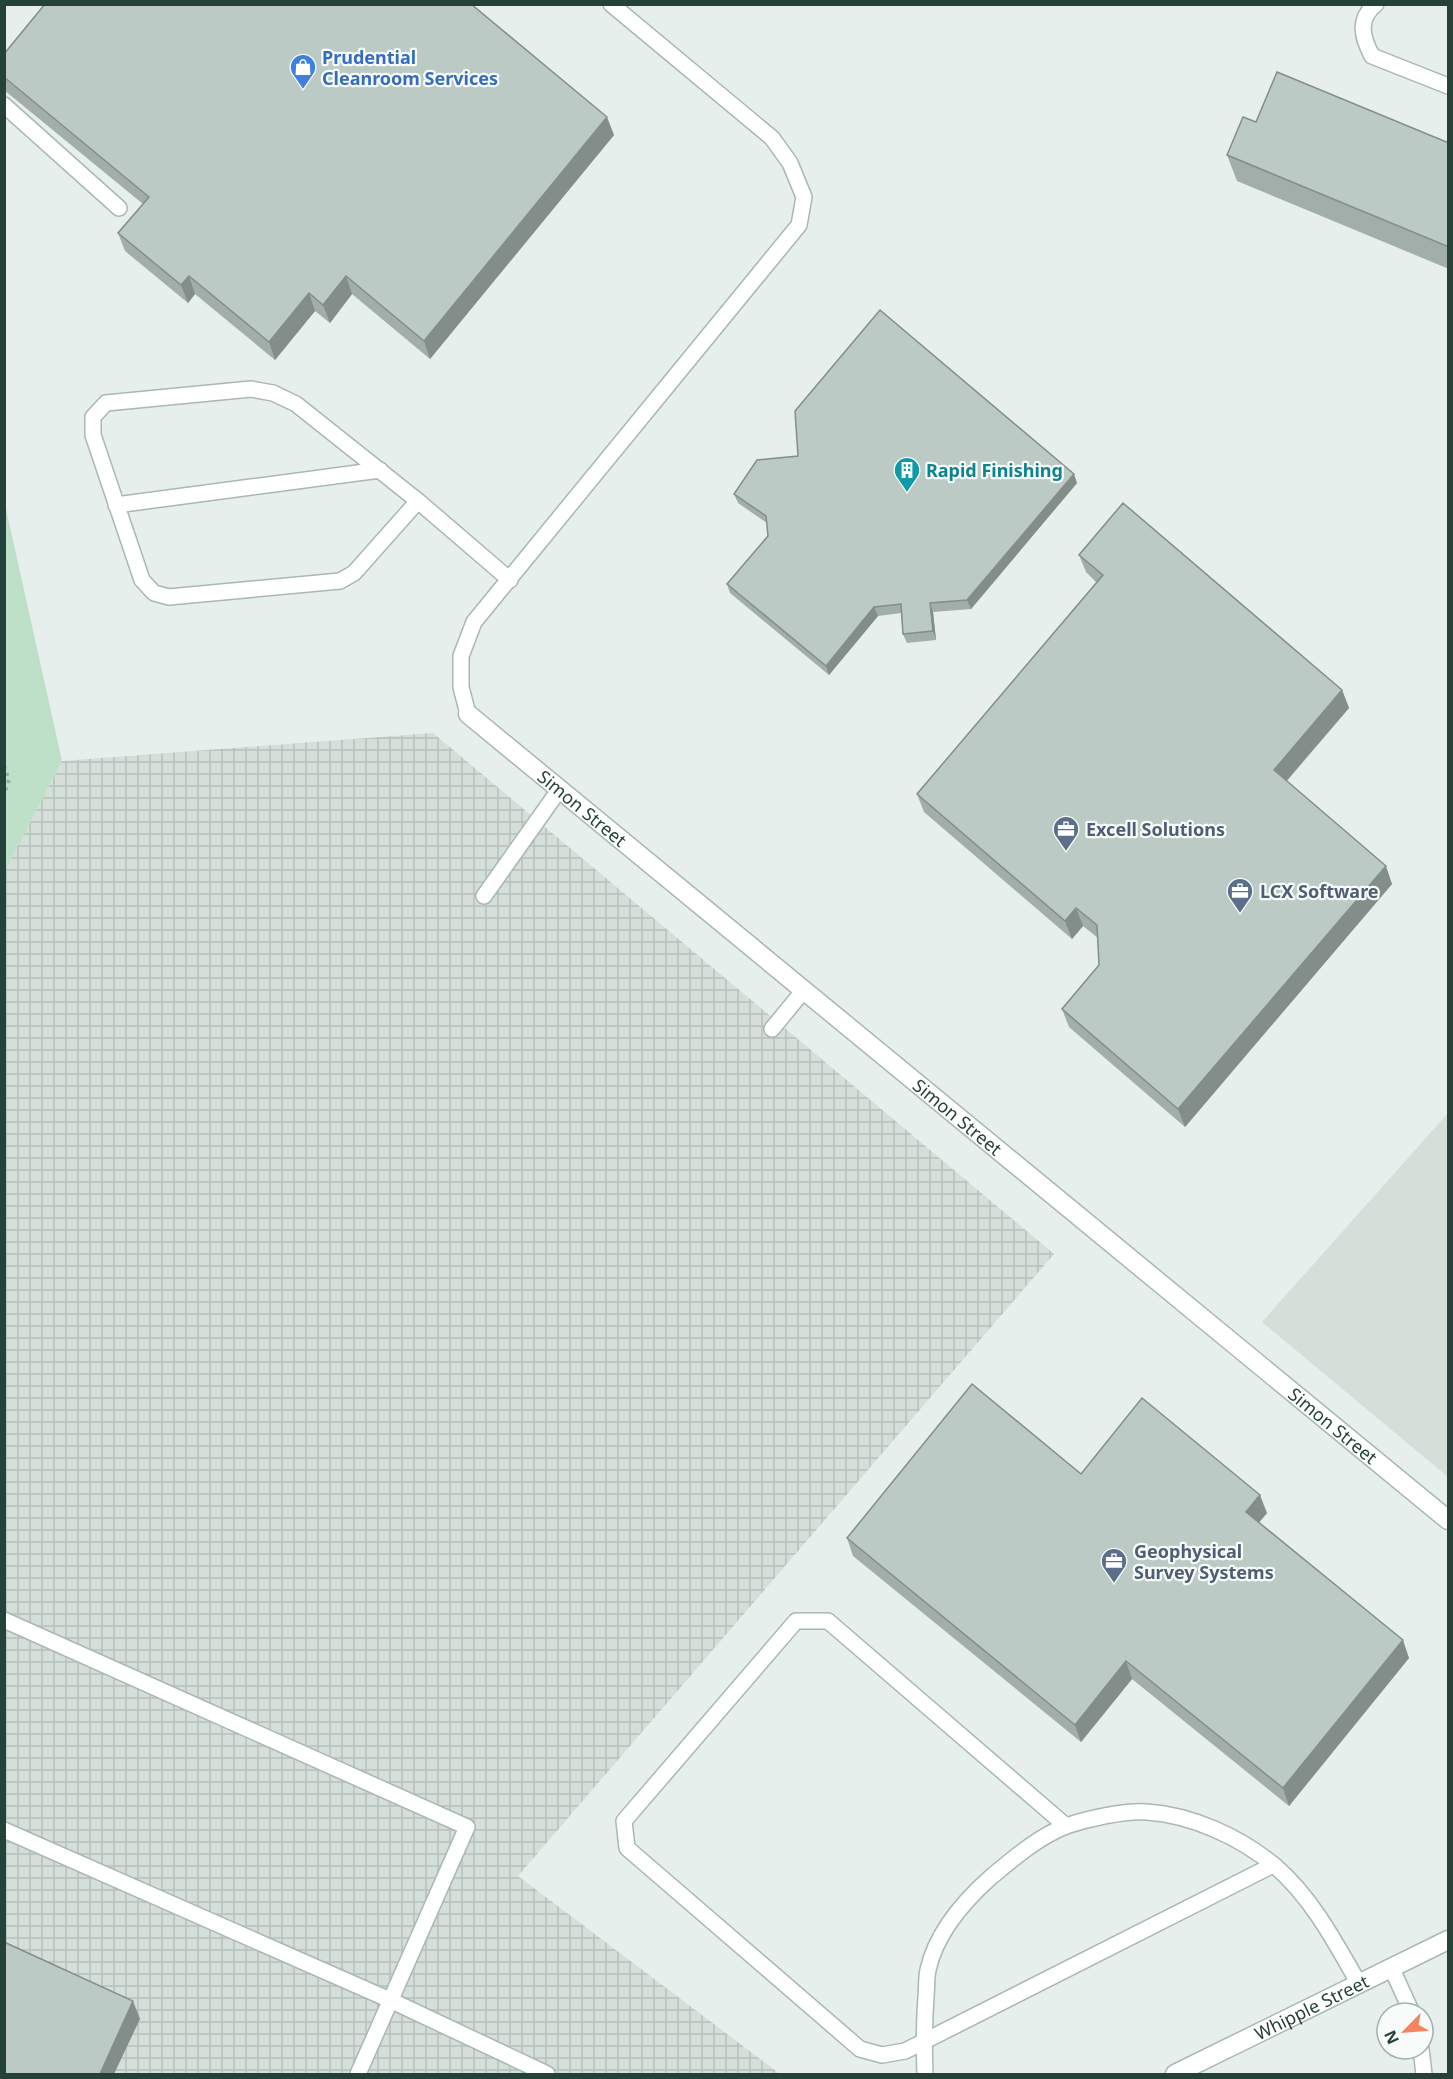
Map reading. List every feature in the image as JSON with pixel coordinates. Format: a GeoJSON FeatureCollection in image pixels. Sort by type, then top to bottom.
{"type":"FeatureCollection","features":[{"type":"Feature","properties":{"kind":"street","name":"Simon Street"},"geometry":{"type":"LineString","coordinates":[[468,714],[1449,1520]]}},
{"type":"Feature","properties":{"kind":"street","name":"Whipple Street"},"geometry":{"type":"LineString","coordinates":[[1186,2072],[1449,1940]]}},
{"type":"Feature","properties":{"kind":"lane"},"geometry":{"type":"LineString","coordinates":[[468,714],[460,687],[461,656],[474,622],[799,225],[804,196],[790,163],[772,138],[611,4]]}},
{"type":"Feature","properties":{"kind":"lane"},"geometry":{"type":"LineString","coordinates":[[1376,4],[1367,11],[1362,27],[1365,43],[1372,56],[1449,86]]}},
{"type":"Feature","properties":{"kind":"lane"},"geometry":{"type":"LineString","coordinates":[[4,105],[119,208]]}},
{"type":"Feature","properties":{"kind":"lane"},"geometry":{"type":"LineString","coordinates":[[418,501],[354,573],[340,581],[169,597],[154,593],[142,580],[93,435],[93,417],[106,403],[251,389],[273,393],[296,404],[381,470],[418,501],[510,580]]}},
{"type":"Feature","properties":{"kind":"lane"},"geometry":{"type":"LineString","coordinates":[[116,505],[381,470]]}},
{"type":"Feature","properties":{"kind":"lane"},"geometry":{"type":"LineString","coordinates":[[484,896],[559,790]]}},
{"type":"Feature","properties":{"kind":"lane"},"geometry":{"type":"LineString","coordinates":[[772,1029],[804,990]]}},
{"type":"Feature","properties":{"kind":"lane"},"geometry":{"type":"LineString","coordinates":[[4,1620],[466,1827],[358,2074]]}},
{"type":"Feature","properties":{"kind":"lane"},"geometry":{"type":"LineString","coordinates":[[1066,1826],[828,1621],[796,1621],[624,1821],[627,1848],[860,2049],[882,2055],[904,2051],[1273,1865]]}},
{"type":"Feature","properties":{"kind":"lane"},"geometry":{"type":"LineString","coordinates":[[925,2074],[923,2040],[928,1970],[939,1941],[954,1916],[981,1886],[1031,1845],[1066,1826],[1108,1816],[1145,1811],[1180,1816],[1217,1830],[1246,1846],[1273,1865],[1296,1886],[1325,1924],[1359,1984]]}},
{"type":"Feature","properties":{"kind":"lane"},"geometry":{"type":"LineString","coordinates":[[4,1830],[390,2000],[547,2074]]}},
{"type":"Feature","properties":{"kind":"lane"},"geometry":{"type":"LineString","coordinates":[[1392,1969],[1407,2001]]}},
{"type":"Feature","properties":{"kind":"path"},"geometry":{"type":"LineString","coordinates":[[4,766],[9,780],[4,794]]}},
{"type":"Feature","properties":{"kind":"shaded area"},"geometry":{"type":"Polygon","coordinates":[[[433,733],[1054,1254],[518,1876],[780,2074],[5,2074],[4,871],[62,761],[433,733]]]}},
{"type":"Feature","properties":{"kind":"shaded area"},"geometry":{"type":"Polygon","coordinates":[[[1448,1113],[1448,1477],[1262,1322],[1448,1113]]]}},
{"type":"Feature","properties":{"kind":"green space"},"geometry":{"type":"Polygon","coordinates":[[[4,500],[62,761],[5,871],[4,871],[4,500]]]}},
{"type":"Feature","properties":{"kind":"building"},"geometry":{"type":"Polygon","coordinates":[[[45,4],[471,4],[607,117],[424,341],[346,276],[323,305],[309,293],[269,342],[189,276],[181,285],[118,233],[149,197],[4,77],[4,54],[45,4]]]}},
{"type":"Feature","properties":{"kind":"building"},"geometry":{"type":"Polygon","coordinates":[[[1277,72],[1449,143],[1449,247],[1227,155],[1243,117],[1256,122],[1277,72]]]}},
{"type":"Feature","properties":{"kind":"building","name":"Rapid Finishing"},"geometry":{"type":"Polygon","coordinates":[[[880,310],[1074,474],[967,600],[930,603],[933,631],[903,634],[901,604],[874,607],[826,666],[727,584],[768,536],[766,516],[734,494],[757,460],[798,456],[795,411],[880,310]]]}},
{"type":"Feature","properties":{"kind":"building"},"geometry":{"type":"Polygon","coordinates":[[[1123,503],[1342,690],[1274,770],[1386,866],[1178,1109],[1062,1009],[1099,965],[1097,925],[1076,908],[1065,921],[917,794],[1103,575],[1079,555],[1123,503]]]}},
{"type":"Feature","properties":{"kind":"building"},"geometry":{"type":"Polygon","coordinates":[[[972,1384],[1081,1474],[1142,1398],[1260,1495],[1246,1512],[1403,1640],[1283,1788],[1126,1661],[1075,1725],[847,1538],[972,1384]]]}},
{"type":"Feature","properties":{"kind":"building"},"geometry":{"type":"Polygon","coordinates":[[[4,1942],[133,2001],[100,2074],[4,2074],[4,1942]]]}},
{"type":"Feature","properties":{"kind":"place","name":"Prudential Cleanroom Services"},"geometry":{"type":"Point","coordinates":[303,90]}},
{"type":"Feature","properties":{"kind":"place","name":"Rapid Finishing"},"geometry":{"type":"Point","coordinates":[907,493]}},
{"type":"Feature","properties":{"kind":"place","name":"Excell Solutions"},"geometry":{"type":"Point","coordinates":[1066,852]}},
{"type":"Feature","properties":{"kind":"place","name":"LCX Software"},"geometry":{"type":"Point","coordinates":[1240,914]}},
{"type":"Feature","properties":{"kind":"place","name":"Geophysical Survey Systems"},"geometry":{"type":"Point","coordinates":[1114,1584]}}]}
